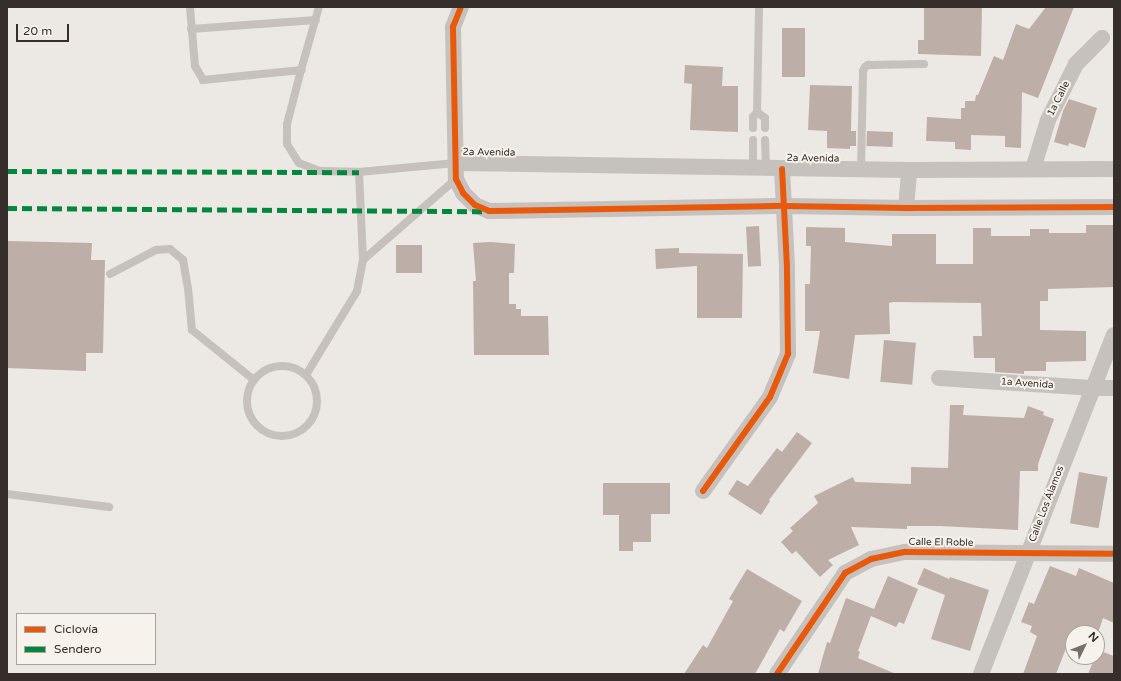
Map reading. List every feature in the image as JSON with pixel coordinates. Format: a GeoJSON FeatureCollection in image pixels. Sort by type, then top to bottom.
{"type":"FeatureCollection","features":[{"type":"Feature","properties":{"kind":"street"},"geometry":{"type":"LineString","coordinates":[[456,163],[453,27],[461,7]]}},
{"type":"Feature","properties":{"kind":"street","name":"1a Calle"},"geometry":{"type":"LineString","coordinates":[[1033,169],[1048,120],[1072,71],[1076,64],[1102,38]]}},
{"type":"Feature","properties":{"kind":"street","name":"2a Avenida"},"geometry":{"type":"LineString","coordinates":[[456,179],[456,163],[909,170],[1114,169]]}},
{"type":"Feature","properties":{"kind":"street"},"geometry":{"type":"LineString","coordinates":[[703,491],[770,397],[788,354],[784,206],[767,168]]}},
{"type":"Feature","properties":{"kind":"street"},"geometry":{"type":"LineString","coordinates":[[906,208],[909,170]]}},
{"type":"Feature","properties":{"kind":"street"},"geometry":{"type":"LineString","coordinates":[[456,179],[463,193],[475,205],[489,211],[784,206],[906,208],[1114,207]]}},
{"type":"Feature","properties":{"kind":"street","name":"Calle Los Álamos"},"geometry":{"type":"LineString","coordinates":[[981,674],[1114,335]]}},
{"type":"Feature","properties":{"kind":"street","name":"1a Avenida"},"geometry":{"type":"LineString","coordinates":[[939,378],[1092,388],[1114,388]]}},
{"type":"Feature","properties":{"kind":"street","name":"Calle El Roble"},"geometry":{"type":"LineString","coordinates":[[777,674],[845,573],[871,558],[905,552],[981,554],[1028,552],[1114,554]]}},
{"type":"Feature","properties":{"kind":"lane"},"geometry":{"type":"LineString","coordinates":[[190,7],[195,66],[203,80],[301,70]]}},
{"type":"Feature","properties":{"kind":"lane"},"geometry":{"type":"LineString","coordinates":[[319,7],[287,124],[287,144],[299,163],[320,171],[359,172],[456,163]]}},
{"type":"Feature","properties":{"kind":"lane"},"geometry":{"type":"LineString","coordinates":[[753,128],[752,117],[757,112],[759,7]]}},
{"type":"Feature","properties":{"kind":"lane"},"geometry":{"type":"LineString","coordinates":[[191,29],[316,20]]}},
{"type":"Feature","properties":{"kind":"lane"},"geometry":{"type":"LineString","coordinates":[[861,169],[863,71],[868,65],[924,64]]}},
{"type":"Feature","properties":{"kind":"lane"},"geometry":{"type":"LineString","coordinates":[[757,112],[764,118],[765,128]]}},
{"type":"Feature","properties":{"kind":"lane"},"geometry":{"type":"LineString","coordinates":[[753,140],[767,168]]}},
{"type":"Feature","properties":{"kind":"lane"},"geometry":{"type":"LineString","coordinates":[[765,140],[767,168]]}},
{"type":"Feature","properties":{"kind":"lane"},"geometry":{"type":"LineString","coordinates":[[306,376],[357,291],[363,260],[359,172]]}},
{"type":"Feature","properties":{"kind":"lane"},"geometry":{"type":"LineString","coordinates":[[363,260],[456,179]]}},
{"type":"Feature","properties":{"kind":"lane"},"geometry":{"type":"LineString","coordinates":[[110,274],[156,250],[170,249],[183,260],[188,288],[192,330],[254,380]]}},
{"type":"Feature","properties":{"kind":"lane"},"geometry":{"type":"LineString","coordinates":[[284,366],[296,369],[306,376],[313,385],[317,406],[313,417],[306,426],[298,432],[287,435],[276,435],[265,431],[256,425],[250,414],[247,403],[248,391],[254,380],[262,372],[273,367],[284,366]]}},
{"type":"Feature","properties":{"kind":"lane"},"geometry":{"type":"LineString","coordinates":[[7,494],[109,507]]}},
{"type":"Feature","properties":{"kind":"building"},"geometry":{"type":"Polygon","coordinates":[[[924,7],[982,7],[981,56],[918,54],[918,40],[924,40],[924,7]]]}},
{"type":"Feature","properties":{"kind":"building"},"geometry":{"type":"Polygon","coordinates":[[[1046,7],[1074,7],[1038,98],[1022,92],[1021,148],[1005,147],[1005,136],[971,135],[971,150],[955,149],[955,142],[926,141],[927,117],[961,119],[961,108],[965,108],[965,101],[975,101],[976,95],[978,95],[994,56],[1003,60],[1016,24],[1029,29],[1046,7]]]}},
{"type":"Feature","properties":{"kind":"building"},"geometry":{"type":"Polygon","coordinates":[[[782,28],[805,28],[805,77],[782,77],[782,28]]]}},
{"type":"Feature","properties":{"kind":"building"},"geometry":{"type":"Polygon","coordinates":[[[685,65],[723,67],[722,86],[738,86],[738,132],[690,130],[692,84],[684,83],[685,65]]]}},
{"type":"Feature","properties":{"kind":"building"},"geometry":{"type":"Polygon","coordinates":[[[810,85],[852,86],[851,131],[856,131],[856,146],[850,146],[850,149],[827,148],[827,131],[808,130],[810,85]]]}},
{"type":"Feature","properties":{"kind":"building"},"geometry":{"type":"Polygon","coordinates":[[[1069,99],[1097,108],[1085,148],[1069,143],[1068,146],[1054,142],[1063,111],[1069,99]]]}},
{"type":"Feature","properties":{"kind":"building"},"geometry":{"type":"Polygon","coordinates":[[[867,131],[893,132],[892,147],[866,146],[867,131]]]}},
{"type":"Feature","properties":{"kind":"building"},"geometry":{"type":"Polygon","coordinates":[[[1086,225],[1114,225],[1114,287],[1048,289],[1048,301],[1040,301],[1040,330],[1086,331],[1086,361],[1046,362],[1046,371],[1024,371],[1024,374],[995,372],[995,358],[974,358],[973,336],[982,336],[981,303],[893,302],[889,303],[890,334],[855,335],[849,379],[813,373],[820,331],[805,331],[805,284],[810,284],[811,246],[806,246],[806,227],[845,228],[845,242],[892,246],[892,234],[936,234],[936,264],[973,264],[973,228],[991,228],[991,236],[1030,236],[1030,229],[1049,229],[1049,233],[1086,233],[1086,225]]]}},
{"type":"Feature","properties":{"kind":"building"},"geometry":{"type":"Polygon","coordinates":[[[759,226],[761,266],[748,267],[746,227],[759,226]]]}},
{"type":"Feature","properties":{"kind":"building"},"geometry":{"type":"Polygon","coordinates":[[[7,241],[92,243],[91,260],[105,260],[103,353],[86,353],[86,371],[7,368],[7,241]]]}},
{"type":"Feature","properties":{"kind":"building"},"geometry":{"type":"Polygon","coordinates":[[[490,242],[515,244],[514,273],[509,273],[509,304],[516,304],[516,309],[521,309],[521,316],[548,316],[549,355],[474,355],[473,281],[476,281],[473,243],[490,242]]]}},
{"type":"Feature","properties":{"kind":"building"},"geometry":{"type":"Polygon","coordinates":[[[396,245],[422,245],[422,273],[396,273],[396,245]]]}},
{"type":"Feature","properties":{"kind":"building"},"geometry":{"type":"Polygon","coordinates":[[[679,248],[679,253],[743,254],[742,318],[697,318],[697,266],[656,269],[655,249],[679,248]]]}},
{"type":"Feature","properties":{"kind":"building"},"geometry":{"type":"Polygon","coordinates":[[[884,340],[916,343],[912,385],[880,382],[884,340]]]}},
{"type":"Feature","properties":{"kind":"building"},"geometry":{"type":"Polygon","coordinates":[[[950,405],[964,405],[963,415],[1024,418],[1028,406],[1044,412],[1043,415],[1054,419],[1038,464],[1038,471],[1020,471],[1018,530],[940,526],[907,526],[907,529],[851,527],[859,545],[828,560],[833,565],[820,577],[796,551],[792,554],[781,542],[793,531],[790,528],[818,503],[814,496],[853,477],[855,482],[911,484],[911,467],[948,468],[950,405]]]}},
{"type":"Feature","properties":{"kind":"building"},"geometry":{"type":"Polygon","coordinates":[[[797,432],[812,443],[769,500],[770,501],[761,515],[728,494],[737,480],[748,486],[777,448],[782,452],[797,432]]]}},
{"type":"Feature","properties":{"kind":"building"},"geometry":{"type":"Polygon","coordinates":[[[1079,472],[1108,477],[1099,528],[1070,523],[1079,472]]]}},
{"type":"Feature","properties":{"kind":"building"},"geometry":{"type":"Polygon","coordinates":[[[603,483],[670,483],[670,514],[651,514],[651,542],[633,542],[633,551],[619,551],[619,515],[603,515],[603,483]]]}},
{"type":"Feature","properties":{"kind":"building"},"geometry":{"type":"Polygon","coordinates":[[[1050,566],[1076,576],[1079,568],[1114,583],[1114,623],[1103,618],[1101,625],[1065,625],[1065,651],[1056,674],[1023,674],[1037,636],[1030,632],[1032,626],[1021,622],[1029,602],[1034,604],[1050,566]]]}},
{"type":"Feature","properties":{"kind":"building"},"geometry":{"type":"Polygon","coordinates":[[[924,568],[949,579],[950,577],[989,590],[970,651],[931,639],[945,595],[917,584],[924,568]]]}},
{"type":"Feature","properties":{"kind":"building"},"geometry":{"type":"Polygon","coordinates":[[[747,569],[802,601],[784,632],[780,629],[755,674],[684,674],[703,645],[707,648],[733,601],[729,599],[747,569]]]}},
{"type":"Feature","properties":{"kind":"building"},"geometry":{"type":"Polygon","coordinates":[[[888,576],[918,589],[904,624],[899,622],[896,627],[871,616],[858,651],[860,652],[858,658],[896,674],[818,674],[827,642],[830,643],[846,598],[874,609],[888,576]]]}},
{"type":"Feature","properties":{"kind":"building"},"geometry":{"type":"Polygon","coordinates":[[[1105,653],[1114,656],[1114,674],[1088,674],[1092,665],[1105,665],[1105,653]]]}},
{"type":"Feature","properties":{"kind":"marked path"},"geometry":{"type":"LineString","coordinates":[[7,171],[359,172]]}},
{"type":"Feature","properties":{"kind":"marked path"},"geometry":{"type":"LineString","coordinates":[[7,208],[483,211]]}},
{"type":"Feature","properties":{"kind":"cycle path"},"geometry":{"type":"LineString","coordinates":[[461,7],[453,27],[456,179],[463,193],[475,205],[489,211],[784,206],[906,208],[1114,207]]}},
{"type":"Feature","properties":{"kind":"cycle path"},"geometry":{"type":"LineString","coordinates":[[703,491],[770,397],[788,354],[787,267],[782,169]]}},
{"type":"Feature","properties":{"kind":"cycle path"},"geometry":{"type":"LineString","coordinates":[[777,674],[845,573],[871,559],[905,552],[1114,554]]}}]}
